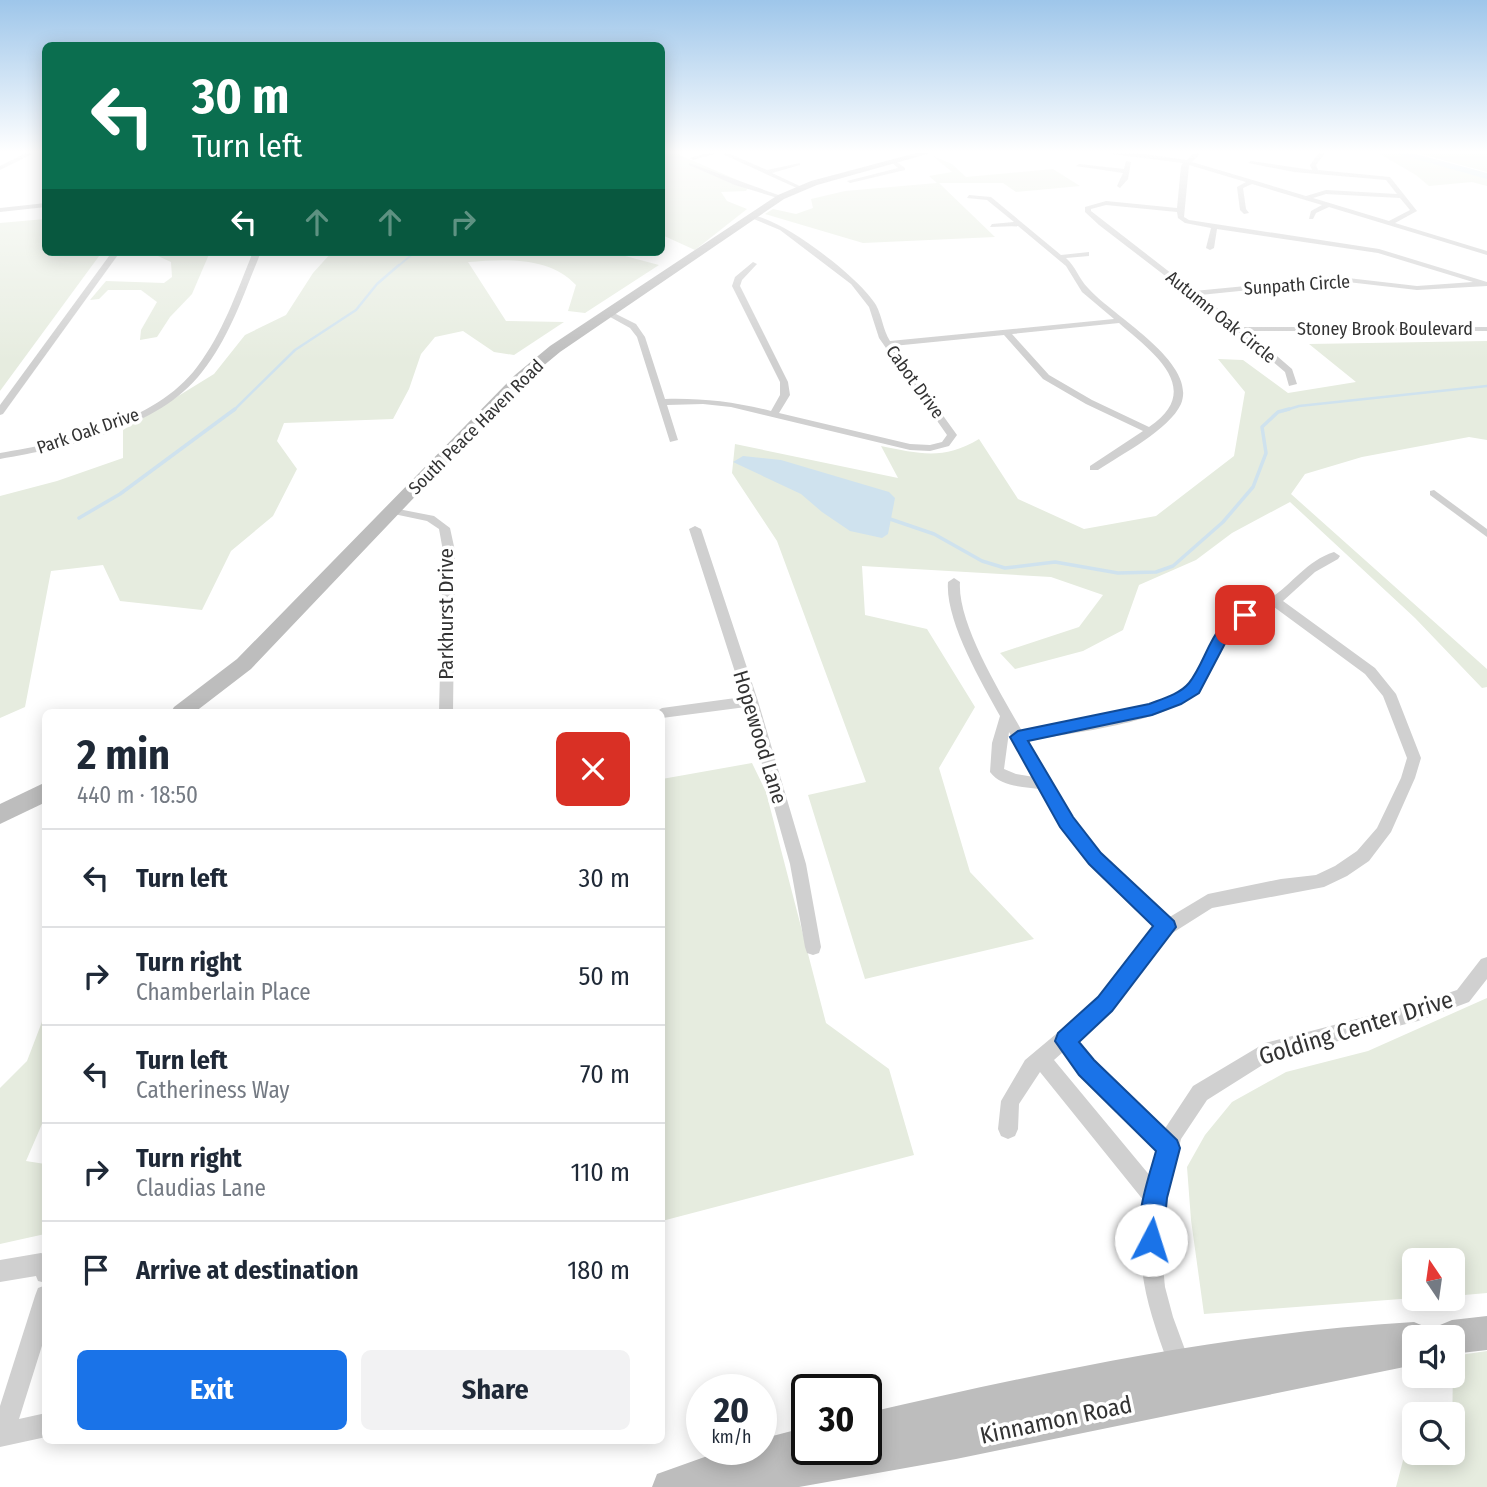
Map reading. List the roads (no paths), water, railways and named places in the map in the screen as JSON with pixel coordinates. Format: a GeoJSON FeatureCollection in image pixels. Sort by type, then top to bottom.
{"type":"FeatureCollection","features":[{"type":"Feature","properties":{"kind":"main road","name":"South Peace Haven Road"},"geometry":{"type":"LineString","coordinates":[[185,709],[244,664],[520,378],[607,313],[742,222]]}},
{"type":"Feature","properties":{"kind":"main road"},"geometry":{"type":"LineString","coordinates":[[0,815],[42,793]]}},
{"type":"Feature","properties":{"kind":"main road"},"geometry":{"type":"LineString","coordinates":[[1465,1336],[1487,1333]]}},
{"type":"Feature","properties":{"kind":"main road","name":"Kinnamon Road"},"geometry":{"type":"LineString","coordinates":[[698,1487],[932,1446],[1184,1378],[1335,1342],[1402,1339]]}},
{"type":"Feature","properties":{"kind":"main road","name":"Kinnamon Road"},"geometry":{"type":"LineString","coordinates":[[882,1427],[1088,1380],[1184,1378],[1334,1366],[1402,1351]]}},
{"type":"Feature","properties":{"kind":"main road"},"geometry":{"type":"LineString","coordinates":[[670,1487],[733,1465],[791,1449]]}},
{"type":"Feature","properties":{"kind":"street","name":"Cabot Drive"},"geometry":{"type":"LineString","coordinates":[[661,402],[717,402],[910,447],[930,448],[946,444],[952,435],[887,344],[873,307],[854,282],[782,229],[766,222]]}},
{"type":"Feature","properties":{"kind":"street","name":"Autumn Oak Circle"},"geometry":{"type":"LineString","coordinates":[[1099,222],[1240,329],[1289,371],[1292,384]]}},
{"type":"Feature","properties":{"kind":"street"},"geometry":{"type":"LineString","coordinates":[[1189,222],[1379,251],[1485,284]]}},
{"type":"Feature","properties":{"kind":"street"},"geometry":{"type":"LineString","coordinates":[[992,226],[1019,223],[1059,257],[1075,273],[1085,290],[1158,353],[1176,375],[1177,402],[1164,421],[1094,468]]}},
{"type":"Feature","properties":{"kind":"street"},"geometry":{"type":"LineString","coordinates":[[1390,223],[1487,253]]}},
{"type":"Feature","properties":{"kind":"street"},"geometry":{"type":"LineString","coordinates":[[1210,248],[1214,228]]}},
{"type":"Feature","properties":{"kind":"street"},"geometry":{"type":"LineString","coordinates":[[1059,257],[1086,254]]}},
{"type":"Feature","properties":{"kind":"street"},"geometry":{"type":"LineString","coordinates":[[0,412],[113,256]]}},
{"type":"Feature","properties":{"kind":"street","name":"Park Oak Drive"},"geometry":{"type":"LineString","coordinates":[[0,456],[55,445],[110,428],[161,404],[183,387],[198,371],[218,340],[255,256]]}},
{"type":"Feature","properties":{"kind":"street"},"geometry":{"type":"LineString","coordinates":[[753,264],[738,279],[736,286],[784,382],[785,395],[773,415]]}},
{"type":"Feature","properties":{"kind":"street","name":"Sunpath Circle"},"geometry":{"type":"LineString","coordinates":[[1193,293],[1339,279],[1417,288],[1454,288],[1485,284]]}},
{"type":"Feature","properties":{"kind":"street"},"geometry":{"type":"LineString","coordinates":[[607,313],[633,326],[641,337],[673,440]]}},
{"type":"Feature","properties":{"kind":"street"},"geometry":{"type":"LineString","coordinates":[[887,344],[1119,321]]}},
{"type":"Feature","properties":{"kind":"street","name":"Stoney Brook Boulevard"},"geometry":{"type":"LineString","coordinates":[[1240,329],[1487,329]]}},
{"type":"Feature","properties":{"kind":"street"},"geometry":{"type":"LineString","coordinates":[[1006,332],[1046,377],[1089,402],[1149,430]]}},
{"type":"Feature","properties":{"kind":"street"},"geometry":{"type":"LineString","coordinates":[[1434,493],[1487,534]]}},
{"type":"Feature","properties":{"kind":"street","name":"Parkhurst Drive"},"geometry":{"type":"LineString","coordinates":[[393,511],[430,518],[444,528],[449,551],[446,709]]}},
{"type":"Feature","properties":{"kind":"street","name":"Hopewood Lane"},"geometry":{"type":"LineString","coordinates":[[695,529],[751,701],[798,864],[813,947]]}},
{"type":"Feature","properties":{"kind":"street"},"geometry":{"type":"LineString","coordinates":[[1018,737],[1152,710],[1175,700],[1193,689],[1224,631],[1245,615],[1275,600],[1315,563],[1334,556]]}},
{"type":"Feature","properties":{"kind":"street"},"geometry":{"type":"LineString","coordinates":[[954,582],[953,597],[959,621],[1018,737],[1066,822],[1095,859],[1167,927]]}},
{"type":"Feature","properties":{"kind":"street"},"geometry":{"type":"LineString","coordinates":[[1008,1129],[1010,1101],[1032,1067],[1066,1041],[1105,1004],[1157,934],[1208,901],[1257,890],[1318,882],[1363,856],[1383,832],[1408,778],[1414,758],[1389,694],[1370,671],[1275,600]]}},
{"type":"Feature","properties":{"kind":"street"},"geometry":{"type":"LineString","coordinates":[[665,713],[751,701]]}},
{"type":"Feature","properties":{"kind":"street"},"geometry":{"type":"LineString","coordinates":[[1007,716],[999,743],[997,772],[1014,780],[1045,784]]}},
{"type":"Feature","properties":{"kind":"street","name":"Golding Center Drive"},"geometry":{"type":"LineString","coordinates":[[1184,1378],[1162,1317],[1153,1275],[1151,1234],[1155,1198],[1172,1135],[1200,1093],[1271,1049],[1418,1012],[1463,996],[1487,965]]}},
{"type":"Feature","properties":{"kind":"street"},"geometry":{"type":"LineString","coordinates":[[1066,1041],[1087,1068],[1169,1148]]}},
{"type":"Feature","properties":{"kind":"street"},"geometry":{"type":"LineString","coordinates":[[1041,1059],[1155,1198]]}},
{"type":"Feature","properties":{"kind":"street"},"geometry":{"type":"LineString","coordinates":[[0,1272],[42,1266]]}},
{"type":"Feature","properties":{"kind":"street"},"geometry":{"type":"LineString","coordinates":[[42,1309],[2,1434],[42,1426]]}},
{"type":"Feature","properties":{"kind":"water"},"geometry":{"type":"Polygon","coordinates":[[[743,456],[781,460],[889,492],[895,498],[888,534],[882,538],[850,531],[801,494],[733,462],[743,456]]]}},
{"type":"Feature","properties":{"kind":"waterway"},"geometry":{"type":"LineString","coordinates":[[397,267],[410,256]]}},
{"type":"Feature","properties":{"kind":"waterway"},"geometry":{"type":"LineString","coordinates":[[233,411],[295,350],[356,310],[377,284],[399,265]]}},
{"type":"Feature","properties":{"kind":"waterway"},"geometry":{"type":"LineString","coordinates":[[1283,411],[1299,406],[1487,386]]}},
{"type":"Feature","properties":{"kind":"waterway"},"geometry":{"type":"LineString","coordinates":[[79,518],[120,494],[235,409]]}},
{"type":"Feature","properties":{"kind":"waterway"},"geometry":{"type":"LineString","coordinates":[[890,519],[934,534],[982,561],[1005,568],[1055,562],[1118,573],[1156,572],[1173,566],[1223,522],[1253,487],[1266,453],[1262,427],[1278,412],[1289,409]]}}]}
